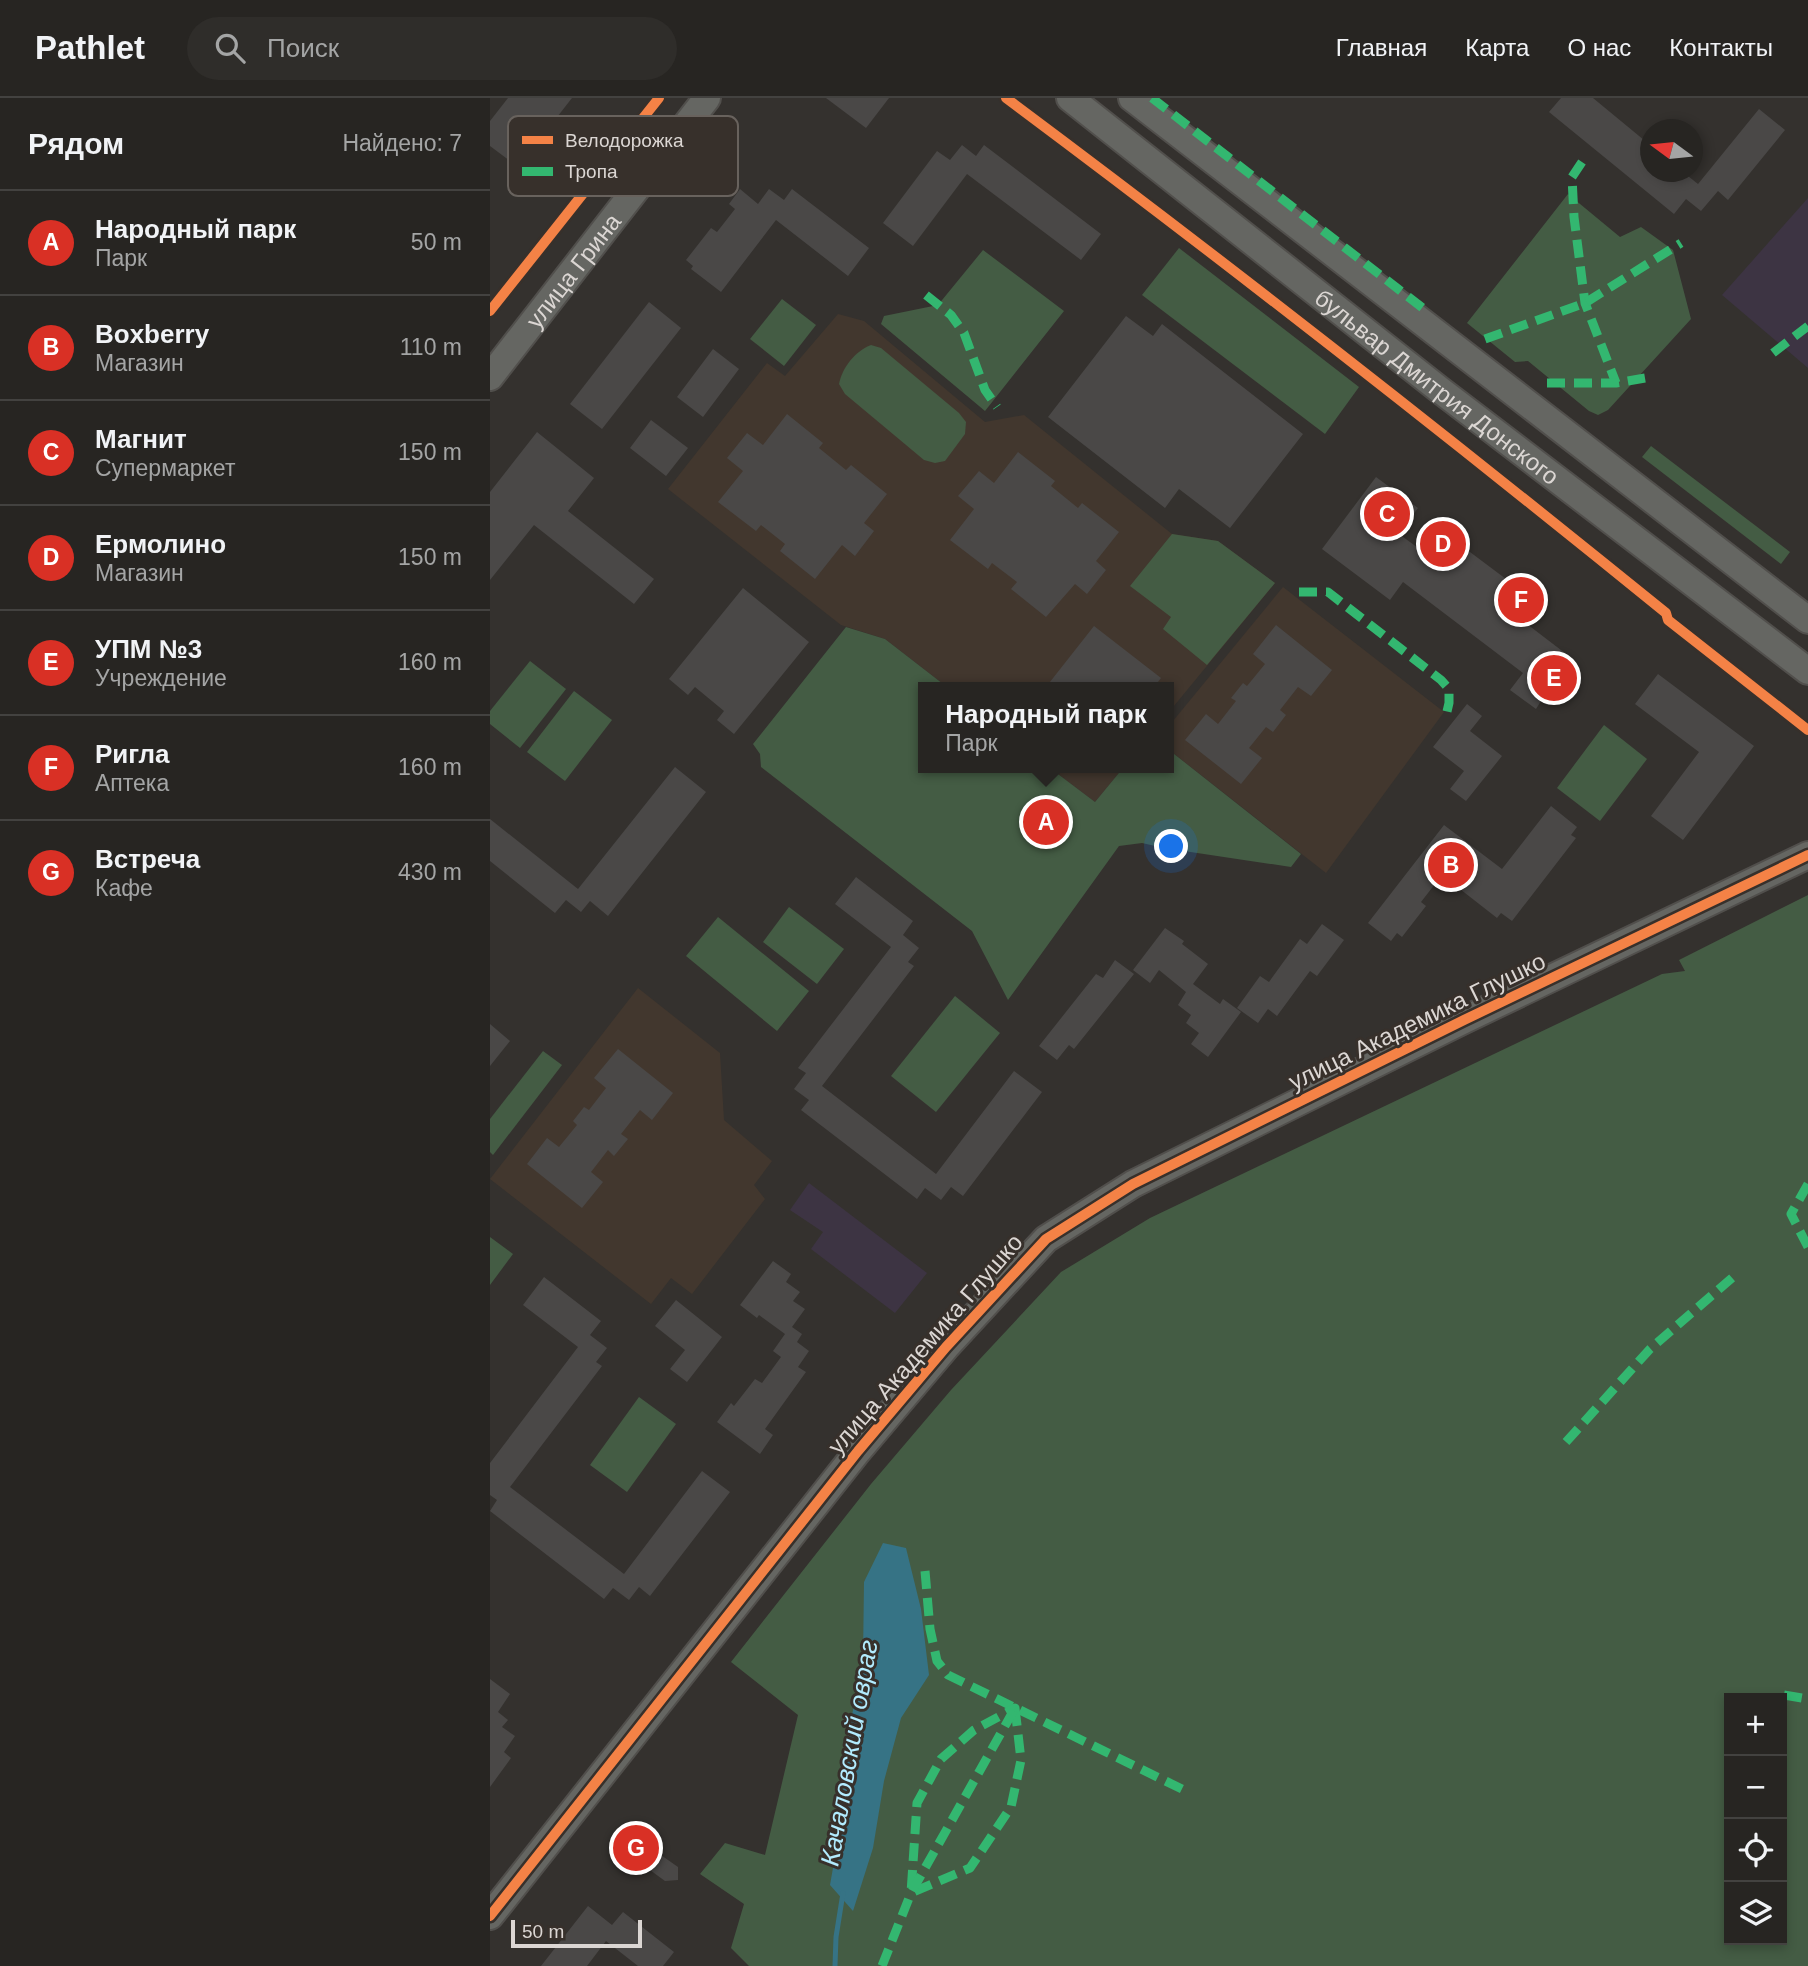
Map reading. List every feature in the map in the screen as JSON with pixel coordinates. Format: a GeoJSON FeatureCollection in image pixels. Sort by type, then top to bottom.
{"type":"FeatureCollection","features":[{"type":"Feature","properties":{"kind":"street","name":"улица Грина"},"geometry":{"type":"LineString","coordinates":[[693,116],[707,98]]}},
{"type":"Feature","properties":{"kind":"street","name":"бульвар Дмитрия Донского"},"geometry":{"type":"LineString","coordinates":[[1070,98],[1440,390],[1808,671]]}},
{"type":"Feature","properties":{"kind":"street","name":"бульвар Дмитрия Донского"},"geometry":{"type":"LineString","coordinates":[[1132,98],[1808,620]]}},
{"type":"Feature","properties":{"kind":"street","name":"улица Грина"},"geometry":{"type":"LineString","coordinates":[[490,377],[631,196]]}},
{"type":"Feature","properties":{"kind":"street","name":"улица Академика Глушко"},"geometry":{"type":"LineString","coordinates":[[490,1916],[858,1451],[946,1347],[1046,1239],[1133,1184],[1464,1020],[1808,855]]}},
{"type":"Feature","properties":{"kind":"shaded area"},"geometry":{"type":"Polygon","coordinates":[[[1808,198],[1808,368],[1722,295],[1808,198]]]}},
{"type":"Feature","properties":{"kind":"shaded area"},"geometry":{"type":"Polygon","coordinates":[[[838,314],[864,321],[985,422],[1024,415],[1172,534],[1218,541],[1275,583],[1174,706],[1174,682],[941,682],[885,639],[841,625],[668,489],[767,363],[785,376],[838,314]]]}},
{"type":"Feature","properties":{"kind":"shaded area"},"geometry":{"type":"Polygon","coordinates":[[[1283,587],[1444,712],[1326,873],[1174,754],[1174,720],[1283,587]]]}},
{"type":"Feature","properties":{"kind":"shaded area"},"geometry":{"type":"Polygon","coordinates":[[[1057,773],[1119,773],[1095,802],[1057,773]]]}},
{"type":"Feature","properties":{"kind":"shaded area"},"geometry":{"type":"Polygon","coordinates":[[[638,988],[720,1053],[724,1120],[772,1161],[754,1185],[765,1199],[692,1294],[671,1278],[651,1304],[490,1179],[638,988]]]}},
{"type":"Feature","properties":{"kind":"shaded area"},"geometry":{"type":"Polygon","coordinates":[[[809,1183],[927,1273],[895,1313],[811,1249],[823,1232],[790,1210],[809,1183]]]}},
{"type":"Feature","properties":{"kind":"green space"},"geometry":{"type":"Polygon","coordinates":[[[1568,194],[1620,237],[1641,227],[1673,250],[1691,319],[1608,410],[1598,415],[1589,411],[1528,361],[1515,362],[1467,323],[1568,194]]]}},
{"type":"Feature","properties":{"kind":"green space"},"geometry":{"type":"Polygon","coordinates":[[[1179,248],[1359,387],[1325,434],[1142,295],[1179,248]]]}},
{"type":"Feature","properties":{"kind":"green space"},"geometry":{"type":"Polygon","coordinates":[[[983,250],[1064,311],[985,411],[881,324],[884,316],[938,305],[983,250]]]}},
{"type":"Feature","properties":{"kind":"green space"},"geometry":{"type":"Polygon","coordinates":[[[782,299],[816,325],[784,366],[750,339],[782,299]]]}},
{"type":"Feature","properties":{"kind":"green space"},"geometry":{"type":"Polygon","coordinates":[[[871,345],[881,348],[959,413],[966,422],[965,434],[945,461],[935,463],[924,460],[845,394],[839,384],[843,372],[855,356],[871,345]]]}},
{"type":"Feature","properties":{"kind":"green space"},"geometry":{"type":"Polygon","coordinates":[[[1651,446],[1790,552],[1781,564],[1642,457],[1651,446]]]}},
{"type":"Feature","properties":{"kind":"green space"},"geometry":{"type":"Polygon","coordinates":[[[1172,534],[1218,541],[1275,583],[1207,665],[1163,629],[1171,617],[1130,586],[1172,534]]]}},
{"type":"Feature","properties":{"kind":"green space"},"geometry":{"type":"Polygon","coordinates":[[[846,627],[885,639],[941,682],[918,682],[918,773],[1057,773],[1095,802],[1119,773],[1174,773],[1174,754],[1301,854],[1291,867],[1142,843],[1119,846],[1008,1000],[972,931],[761,767],[760,754],[753,744],[846,627]]]}},
{"type":"Feature","properties":{"kind":"green space"},"geometry":{"type":"Polygon","coordinates":[[[530,661],[566,689],[520,748],[490,724],[490,711],[530,661]]]}},
{"type":"Feature","properties":{"kind":"green space"},"geometry":{"type":"Polygon","coordinates":[[[574,691],[612,720],[565,781],[527,752],[574,691]]]}},
{"type":"Feature","properties":{"kind":"green space"},"geometry":{"type":"Polygon","coordinates":[[[1604,725],[1647,759],[1600,821],[1557,788],[1604,725]]]}},
{"type":"Feature","properties":{"kind":"green space"},"geometry":{"type":"Polygon","coordinates":[[[1808,895],[1808,1966],[749,1966],[731,1948],[744,1904],[700,1874],[725,1843],[765,1855],[798,1715],[731,1662],[871,1484],[951,1390],[1061,1272],[1150,1218],[1662,974],[1685,971],[1679,960],[1808,895]]]}},
{"type":"Feature","properties":{"kind":"green space"},"geometry":{"type":"Polygon","coordinates":[[[789,907],[844,949],[817,984],[763,942],[789,907]]]}},
{"type":"Feature","properties":{"kind":"green space"},"geometry":{"type":"Polygon","coordinates":[[[718,917],[809,991],[777,1031],[686,956],[718,917]]]}},
{"type":"Feature","properties":{"kind":"green space"},"geometry":{"type":"Polygon","coordinates":[[[955,996],[1000,1033],[936,1112],[891,1076],[955,996]]]}},
{"type":"Feature","properties":{"kind":"green space"},"geometry":{"type":"Polygon","coordinates":[[[543,1051],[562,1065],[493,1155],[490,1152],[490,1119],[543,1051]]]}},
{"type":"Feature","properties":{"kind":"green space"},"geometry":{"type":"Polygon","coordinates":[[[490,1237],[513,1254],[490,1285],[490,1237]]]}},
{"type":"Feature","properties":{"kind":"green space"},"geometry":{"type":"Polygon","coordinates":[[[639,1397],[676,1424],[627,1492],[590,1465],[639,1397]]]}},
{"type":"Feature","properties":{"kind":"water"},"geometry":{"type":"Polygon","coordinates":[[[883,1543],[906,1548],[921,1609],[929,1675],[901,1718],[884,1781],[873,1848],[853,1911],[830,1885],[840,1828],[848,1736],[863,1658],[864,1582],[883,1543]]]}},
{"type":"Feature","properties":{"kind":"building"},"geometry":{"type":"Polygon","coordinates":[[[508,98],[572,98],[558,116],[508,116],[508,160],[490,146],[490,121],[508,98]]]}},
{"type":"Feature","properties":{"kind":"building"},"geometry":{"type":"Polygon","coordinates":[[[826,98],[889,98],[866,128],[826,98]]]}},
{"type":"Feature","properties":{"kind":"building"},"geometry":{"type":"Polygon","coordinates":[[[1561,98],[1593,98],[1640,137],[1640,182],[1703,182],[1703,178],[1759,109],[1785,130],[1728,200],[1718,191],[1701,211],[1686,199],[1674,214],[1549,112],[1561,98]]]}},
{"type":"Feature","properties":{"kind":"building"},"geometry":{"type":"Polygon","coordinates":[[[962,145],[976,156],[984,145],[1101,234],[1081,260],[967,174],[913,246],[883,223],[937,151],[950,160],[962,145]]]}},
{"type":"Feature","properties":{"kind":"building"},"geometry":{"type":"Polygon","coordinates":[[[740,189],[758,204],[769,189],[784,200],[792,189],[869,248],[848,276],[776,220],[721,292],[691,269],[693,266],[686,260],[711,228],[717,232],[735,209],[729,204],[738,196],[740,189]]]}},
{"type":"Feature","properties":{"kind":"building"},"geometry":{"type":"Polygon","coordinates":[[[649,302],[681,328],[602,429],[570,404],[649,302]]]}},
{"type":"Feature","properties":{"kind":"building"},"geometry":{"type":"Polygon","coordinates":[[[1126,316],[1153,336],[1162,324],[1303,434],[1230,528],[1179,489],[1165,508],[1048,417],[1126,316]]]}},
{"type":"Feature","properties":{"kind":"building"},"geometry":{"type":"Polygon","coordinates":[[[713,349],[739,369],[703,417],[677,397],[713,349]]]}},
{"type":"Feature","properties":{"kind":"building"},"geometry":{"type":"Polygon","coordinates":[[[787,414],[823,443],[819,448],[846,470],[851,465],[887,494],[864,523],[874,531],[855,556],[842,545],[815,579],[780,551],[785,544],[761,525],[756,531],[718,502],[743,471],[727,458],[747,433],[763,445],[787,414]]]}},
{"type":"Feature","properties":{"kind":"building"},"geometry":{"type":"Polygon","coordinates":[[[651,420],[688,448],[666,476],[630,448],[651,420]]]}},
{"type":"Feature","properties":{"kind":"building"},"geometry":{"type":"Polygon","coordinates":[[[537,432],[594,478],[568,511],[654,579],[634,604],[534,525],[490,580],[490,492],[537,432]]]}},
{"type":"Feature","properties":{"kind":"building"},"geometry":{"type":"Polygon","coordinates":[[[1018,452],[1055,481],[1051,486],[1078,508],[1082,503],[1119,532],[1096,561],[1106,570],[1087,594],[1075,584],[1046,617],[1011,589],[1017,582],[992,563],[988,569],[950,540],[974,509],[958,496],[979,471],[994,483],[1018,452]]]}},
{"type":"Feature","properties":{"kind":"building"},"geometry":{"type":"Polygon","coordinates":[[[1376,477],[1418,508],[1399,534],[1425,553],[1442,531],[1538,603],[1523,621],[1574,660],[1562,677],[1566,680],[1547,705],[1541,701],[1536,709],[1510,690],[1523,673],[1403,582],[1390,600],[1322,549],[1376,477]]]}},
{"type":"Feature","properties":{"kind":"building"},"geometry":{"type":"Polygon","coordinates":[[[743,588],[809,642],[734,734],[717,720],[724,711],[695,687],[688,695],[669,679],[743,588]]]}},
{"type":"Feature","properties":{"kind":"building"},"geometry":{"type":"Polygon","coordinates":[[[1276,625],[1332,670],[1311,696],[1298,687],[1280,710],[1286,715],[1273,732],[1266,727],[1249,748],[1262,758],[1241,784],[1185,740],[1206,714],[1218,724],[1236,701],[1231,698],[1243,683],[1247,686],[1265,664],[1253,654],[1276,625]]]}},
{"type":"Feature","properties":{"kind":"building"},"geometry":{"type":"Polygon","coordinates":[[[1094,626],[1161,678],[1158,682],[1050,682],[1094,626]]]}},
{"type":"Feature","properties":{"kind":"building"},"geometry":{"type":"Polygon","coordinates":[[[1658,674],[1754,746],[1683,840],[1651,816],[1699,752],[1635,704],[1658,674]]]}},
{"type":"Feature","properties":{"kind":"building"},"geometry":{"type":"Polygon","coordinates":[[[1467,704],[1482,716],[1470,731],[1502,756],[1466,801],[1450,789],[1464,771],[1433,747],[1467,704]]]}},
{"type":"Feature","properties":{"kind":"building"},"geometry":{"type":"Polygon","coordinates":[[[675,767],[706,792],[608,916],[590,901],[581,912],[566,900],[555,913],[490,861],[490,819],[578,889],[675,767]]]}},
{"type":"Feature","properties":{"kind":"building"},"geometry":{"type":"Polygon","coordinates":[[[1551,806],[1577,827],[1571,835],[1576,838],[1512,921],[1501,913],[1497,918],[1442,875],[1421,902],[1426,906],[1402,937],[1397,933],[1391,941],[1368,923],[1444,825],[1502,869],[1551,806]]]}},
{"type":"Feature","properties":{"kind":"building"},"geometry":{"type":"Polygon","coordinates":[[[856,877],[913,921],[903,935],[919,948],[908,962],[914,966],[822,1086],[936,1174],[1014,1071],[1042,1092],[963,1196],[951,1187],[941,1200],[925,1188],[917,1199],[801,1110],[809,1100],[794,1089],[806,1073],[798,1068],[891,947],[835,904],[856,877]]]}},
{"type":"Feature","properties":{"kind":"building"},"geometry":{"type":"Polygon","coordinates":[[[1322,924],[1344,940],[1317,976],[1310,971],[1277,1016],[1268,1009],[1258,1023],[1237,1008],[1260,976],[1269,982],[1300,939],[1307,944],[1322,924]]]}},
{"type":"Feature","properties":{"kind":"building"},"geometry":{"type":"Polygon","coordinates":[[[1165,928],[1184,941],[1182,944],[1208,964],[1193,984],[1220,1004],[1223,999],[1241,1012],[1208,1057],[1191,1044],[1199,1033],[1186,1023],[1191,1015],[1178,1005],[1186,992],[1159,970],[1150,983],[1133,970],[1165,928]]]}},
{"type":"Feature","properties":{"kind":"building"},"geometry":{"type":"Polygon","coordinates":[[[1115,960],[1134,974],[1074,1049],[1069,1045],[1057,1060],[1039,1046],[1096,974],[1103,978],[1115,960]]]}},
{"type":"Feature","properties":{"kind":"building"},"geometry":{"type":"Polygon","coordinates":[[[490,1024],[510,1041],[490,1066],[490,1024]]]}},
{"type":"Feature","properties":{"kind":"building"},"geometry":{"type":"Polygon","coordinates":[[[618,1049],[673,1093],[652,1120],[640,1110],[621,1134],[628,1139],[614,1156],[608,1150],[591,1172],[603,1182],[582,1208],[527,1164],[547,1138],[559,1147],[577,1125],[573,1121],[584,1107],[589,1110],[606,1088],[594,1078],[618,1049]]]}},
{"type":"Feature","properties":{"kind":"building"},"geometry":{"type":"Polygon","coordinates":[[[773,1261],[791,1274],[786,1282],[800,1292],[793,1301],[805,1309],[792,1327],[802,1334],[797,1342],[809,1351],[798,1367],[806,1372],[765,1429],[773,1435],[760,1454],[717,1422],[731,1403],[734,1406],[755,1379],[762,1383],[781,1357],[773,1351],[785,1334],[740,1305],[773,1261]]]}},
{"type":"Feature","properties":{"kind":"building"},"geometry":{"type":"Polygon","coordinates":[[[544,1277],[601,1321],[590,1335],[607,1348],[596,1362],[602,1366],[510,1487],[624,1574],[702,1471],[730,1492],[650,1596],[639,1587],[629,1600],[613,1588],[604,1599],[490,1511],[497,1500],[490,1495],[490,1463],[578,1347],[523,1305],[544,1277]]]}},
{"type":"Feature","properties":{"kind":"building"},"geometry":{"type":"Polygon","coordinates":[[[676,1300],[722,1337],[687,1382],[670,1369],[685,1350],[655,1326],[676,1300]]]}},
{"type":"Feature","properties":{"kind":"building"},"geometry":{"type":"Polygon","coordinates":[[[490,1679],[510,1694],[498,1712],[508,1720],[502,1727],[515,1736],[504,1752],[511,1758],[490,1787],[490,1679]]]}},
{"type":"Feature","properties":{"kind":"building"},"geometry":{"type":"Polygon","coordinates":[[[638,1839],[678,1867],[678,1880],[665,1881],[628,1854],[628,1842],[638,1839]]]}},
{"type":"Feature","properties":{"kind":"building"},"geometry":{"type":"Polygon","coordinates":[[[588,1906],[612,1925],[623,1912],[674,1952],[663,1966],[638,1966],[606,1941],[587,1966],[541,1966],[588,1906]]]}},
{"type":"Feature","properties":{"kind":"waterway","name":"Качаловский овраг"},"geometry":{"type":"LineString","coordinates":[[835,1966],[836,1937],[843,1893]]}},
{"type":"Feature","properties":{"kind":"marked path"},"geometry":{"type":"LineString","coordinates":[[1152,98],[1424,309]]}},
{"type":"Feature","properties":{"kind":"marked path"},"geometry":{"type":"LineString","coordinates":[[1582,162],[1572,177],[1574,217],[1585,303],[1616,383]]}},
{"type":"Feature","properties":{"kind":"marked path"},"geometry":{"type":"LineString","coordinates":[[1485,339],[1585,303],[1681,243]]}},
{"type":"Feature","properties":{"kind":"marked path"},"geometry":{"type":"LineString","coordinates":[[926,295],[951,315],[964,333],[985,390],[997,407]]}},
{"type":"Feature","properties":{"kind":"marked path"},"geometry":{"type":"LineString","coordinates":[[1773,353],[1808,326]]}},
{"type":"Feature","properties":{"kind":"marked path"},"geometry":{"type":"LineString","coordinates":[[1547,383],[1616,383],[1645,378]]}},
{"type":"Feature","properties":{"kind":"marked path"},"geometry":{"type":"LineString","coordinates":[[1299,592],[1328,592],[1441,680],[1449,689],[1445,720]]}},
{"type":"Feature","properties":{"kind":"marked path"},"geometry":{"type":"LineString","coordinates":[[1808,1184],[1791,1214],[1808,1247]]}},
{"type":"Feature","properties":{"kind":"marked path"},"geometry":{"type":"LineString","coordinates":[[1566,1442],[1650,1349],[1733,1277]]}},
{"type":"Feature","properties":{"kind":"marked path"},"geometry":{"type":"LineString","coordinates":[[925,1571],[930,1629],[937,1661],[948,1675],[1186,1791]]}},
{"type":"Feature","properties":{"kind":"marked path"},"geometry":{"type":"LineString","coordinates":[[1787,1696],[1808,1699]]}},
{"type":"Feature","properties":{"kind":"marked path"},"geometry":{"type":"LineString","coordinates":[[1015,1708],[1021,1760],[1011,1807],[970,1868],[911,1893],[917,1803],[941,1759],[974,1730],[1015,1708]]}},
{"type":"Feature","properties":{"kind":"marked path"},"geometry":{"type":"LineString","coordinates":[[882,1966],[911,1893],[1015,1708]]}},
{"type":"Feature","properties":{"kind":"cycle path"},"geometry":{"type":"LineString","coordinates":[[645,116],[659,98]]}},
{"type":"Feature","properties":{"kind":"cycle path"},"geometry":{"type":"LineString","coordinates":[[1006,98],[1421,417],[1666,613],[1668,620],[1808,730]]}},
{"type":"Feature","properties":{"kind":"cycle path"},"geometry":{"type":"LineString","coordinates":[[490,311],[581,196]]}},
{"type":"Feature","properties":{"kind":"cycle path"},"geometry":{"type":"LineString","coordinates":[[490,1916],[858,1451],[946,1347],[1046,1239],[1133,1184],[1464,1020],[1808,855]]}},
{"type":"Feature","properties":{"kind":"place","name":"Магнит"},"geometry":{"type":"Point","coordinates":[1387,514]}},
{"type":"Feature","properties":{"kind":"place","name":"Ермолино"},"geometry":{"type":"Point","coordinates":[1443,544]}},
{"type":"Feature","properties":{"kind":"place","name":"Ригла"},"geometry":{"type":"Point","coordinates":[1521,600]}},
{"type":"Feature","properties":{"kind":"place","name":"УПМ №3"},"geometry":{"type":"Point","coordinates":[1554,678]}},
{"type":"Feature","properties":{"kind":"place","name":"Народный парк"},"geometry":{"type":"Point","coordinates":[1046,822]}},
{"type":"Feature","properties":{"kind":"place","name":"Boxberry"},"geometry":{"type":"Point","coordinates":[1451,865]}},
{"type":"Feature","properties":{"kind":"place","name":"Встреча"},"geometry":{"type":"Point","coordinates":[636,1848]}}]}
